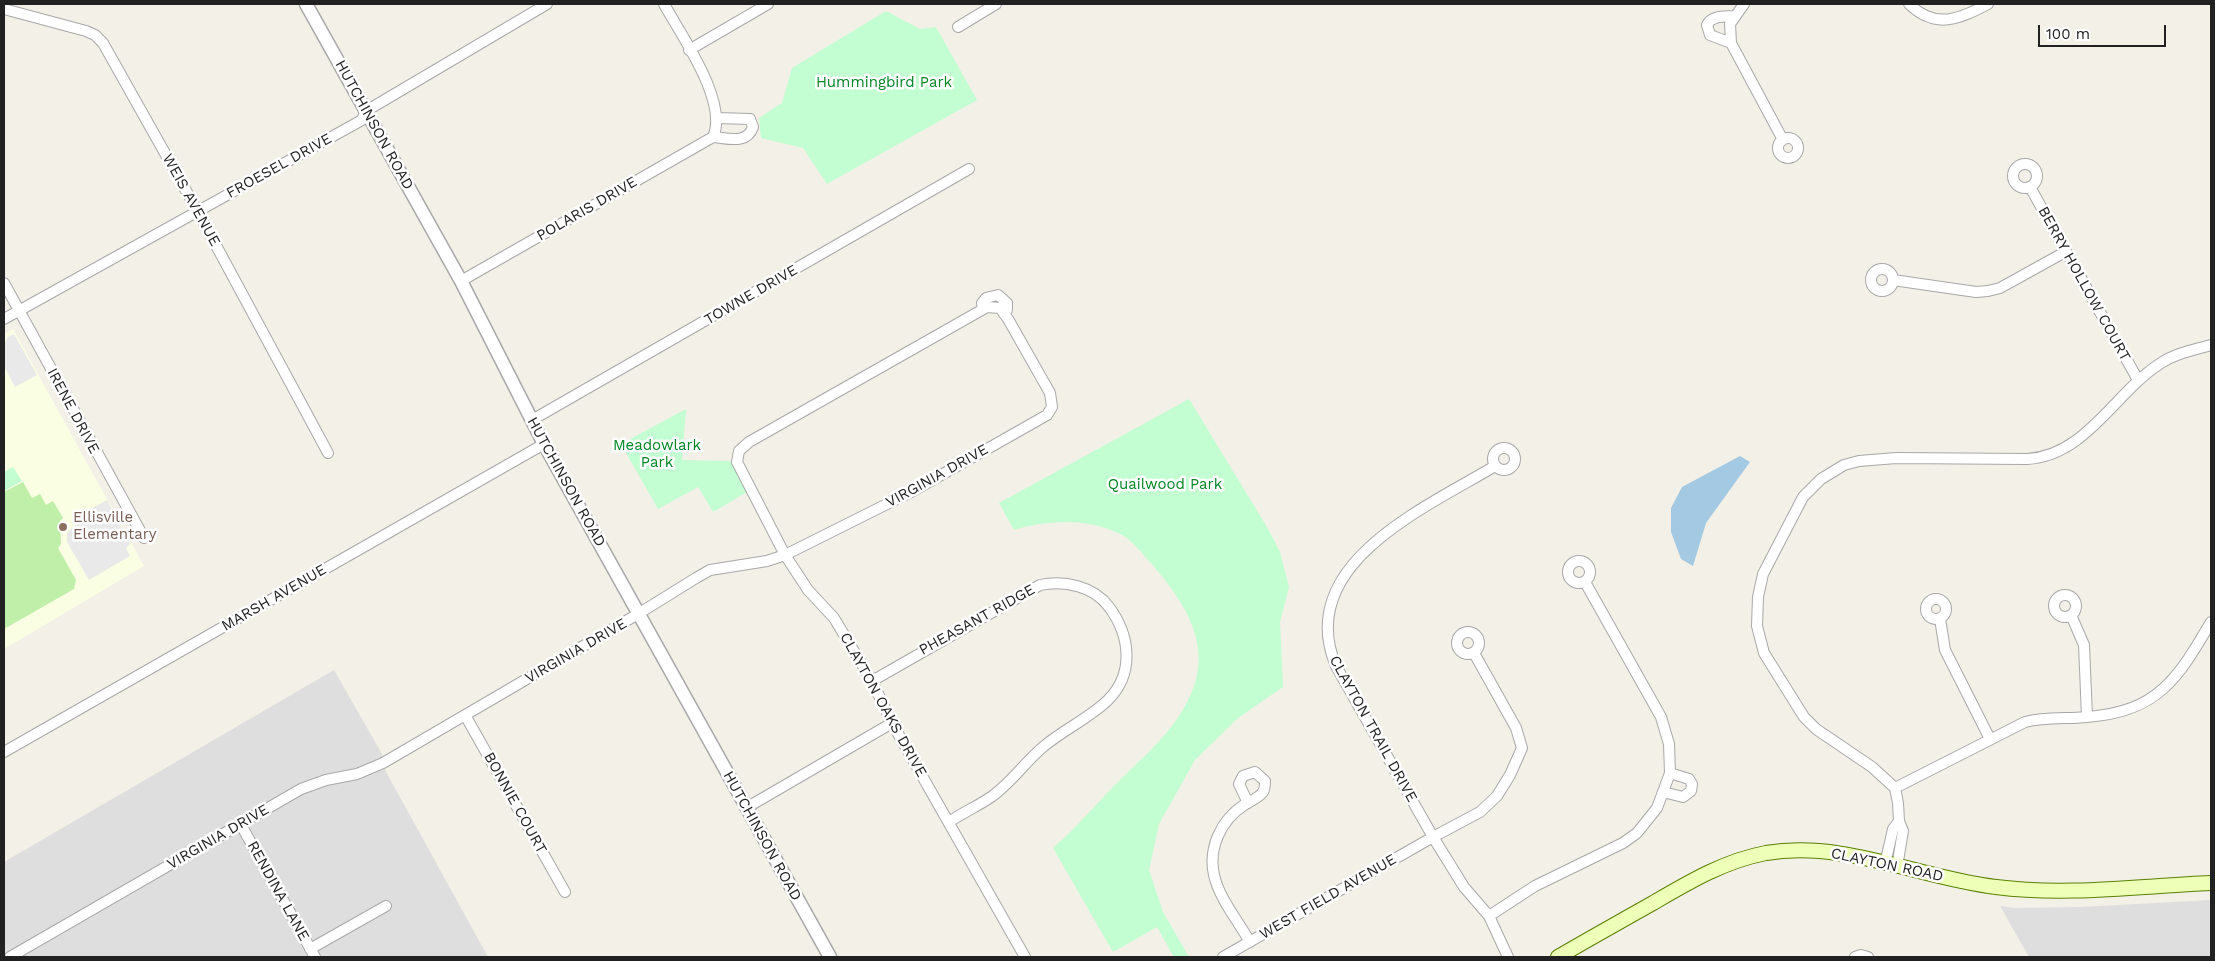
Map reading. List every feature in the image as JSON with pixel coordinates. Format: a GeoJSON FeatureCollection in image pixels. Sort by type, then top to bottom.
{"type":"FeatureCollection","features":[{"type":"Feature","properties":{"kind":"main road","name":"CLAYTON ROAD"},"geometry":{"type":"LineString","coordinates":[[1559,957],[1692,880],[1736,861],[1766,854],[1814,851],[1846,855],[1968,883],[2030,890],[2060,891],[2211,882]]}},
{"type":"Feature","properties":{"kind":"street","name":"HUTCHINSON ROAD"},"geometry":{"type":"LineString","coordinates":[[306,4],[461,281],[544,444],[830,957]]}},
{"type":"Feature","properties":{"kind":"street","name":"FROESEL DRIVE"},"geometry":{"type":"LineString","coordinates":[[4,319],[362,120],[366,111],[547,4]]}},
{"type":"Feature","properties":{"kind":"street"},"geometry":{"type":"LineString","coordinates":[[664,4],[713,95],[717,121],[712,137],[742,139],[749,135],[753,127],[750,119],[717,121]]}},
{"type":"Feature","properties":{"kind":"street"},"geometry":{"type":"LineString","coordinates":[[690,50],[768,4]]}},
{"type":"Feature","properties":{"kind":"street"},"geometry":{"type":"LineString","coordinates":[[958,27],[996,4]]}},
{"type":"Feature","properties":{"kind":"street"},"geometry":{"type":"LineString","coordinates":[[1744,4],[1730,24],[1731,43],[1783,140]]}},
{"type":"Feature","properties":{"kind":"street"},"geometry":{"type":"LineString","coordinates":[[1909,4],[1919,12],[1940,20],[1951,20],[1964,16],[1988,4]]}},
{"type":"Feature","properties":{"kind":"street","name":"WEIS AVENUE"},"geometry":{"type":"LineString","coordinates":[[4,9],[86,31],[95,35],[103,43],[198,212],[328,453]]}},
{"type":"Feature","properties":{"kind":"street"},"geometry":{"type":"LineString","coordinates":[[1731,43],[1710,36],[1707,25],[1716,18],[1735,16]]}},
{"type":"Feature","properties":{"kind":"street","name":"POLARIS DRIVE"},"geometry":{"type":"LineString","coordinates":[[461,281],[712,137]]}},
{"type":"Feature","properties":{"kind":"street","name":"TOWNE DRIVE"},"geometry":{"type":"LineString","coordinates":[[532,420],[969,169]]}},
{"type":"Feature","properties":{"kind":"street","name":"BERRY HOLLOW COURT"},"geometry":{"type":"LineString","coordinates":[[2030,187],[2138,380]]}},
{"type":"Feature","properties":{"kind":"street"},"geometry":{"type":"LineString","coordinates":[[1893,280],[1976,292],[1988,291],[2000,288],[2065,252]]}},
{"type":"Feature","properties":{"kind":"street","name":"IRENE DRIVE"},"geometry":{"type":"LineString","coordinates":[[4,283],[144,538]]}},
{"type":"Feature","properties":{"kind":"street","name":"VIRGINIA DRIVE"},"geometry":{"type":"LineString","coordinates":[[10,957],[301,789],[326,780],[357,774],[383,763],[710,570],[767,561],[785,555],[912,491],[1047,415],[1052,407],[1052,400],[1039,371],[1000,308],[987,307],[748,442],[742,446],[738,458]]}},
{"type":"Feature","properties":{"kind":"street"},"geometry":{"type":"LineString","coordinates":[[1891,865],[1893,829],[1899,821],[1895,788],[1872,767],[1816,730],[1804,717],[1764,653],[1759,638],[1757,626],[1758,597],[1763,574],[1803,496],[1821,479],[1844,465],[1859,461],[1896,458],[2040,458],[2055,453],[2071,445],[2138,380],[2160,363],[2177,355],[2211,345]]}},
{"type":"Feature","properties":{"kind":"street","name":"MARSH AVENUE"},"geometry":{"type":"LineString","coordinates":[[4,752],[544,444]]}},
{"type":"Feature","properties":{"kind":"street","name":"CLAYTON OAKS DRIVE"},"geometry":{"type":"LineString","coordinates":[[738,458],[737,462],[740,469],[785,555],[808,590],[834,618],[872,682],[892,723],[1025,957]]}},
{"type":"Feature","properties":{"kind":"street","name":"CLAYTON TRAIL DRIVE"},"geometry":{"type":"LineString","coordinates":[[1495,466],[1394,527],[1352,564],[1338,583],[1329,615],[1327,637],[1336,666],[1433,837],[1464,887],[1489,916],[1508,957]]}},
{"type":"Feature","properties":{"kind":"street"},"geometry":{"type":"LineString","coordinates":[[1489,916],[1535,886],[1623,843],[1637,833],[1650,820],[1657,808],[1670,774],[1670,751],[1661,717],[1585,582]]}},
{"type":"Feature","properties":{"kind":"street","name":"PHEASANT RIDGE"},"geometry":{"type":"LineString","coordinates":[[872,682],[1040,585],[1062,583],[1084,588],[1106,603],[1116,617],[1124,632],[1126,646],[1124,675],[1118,689],[1108,701],[1043,747],[991,797],[949,822]]}},
{"type":"Feature","properties":{"kind":"street"},"geometry":{"type":"LineString","coordinates":[[2071,615],[2084,645],[2088,717]]}},
{"type":"Feature","properties":{"kind":"street"},"geometry":{"type":"LineString","coordinates":[[1940,619],[1945,650],[1990,739]]}},
{"type":"Feature","properties":{"kind":"street"},"geometry":{"type":"LineString","coordinates":[[1895,788],[2025,722],[2037,719],[2088,717],[2143,703],[2157,694],[2179,674],[2211,622]]}},
{"type":"Feature","properties":{"kind":"street","name":"WEST FIELD AVENUE"},"geometry":{"type":"LineString","coordinates":[[1224,957],[1480,812],[1490,804],[1510,775],[1522,748],[1516,728],[1474,652]]}},
{"type":"Feature","properties":{"kind":"street","name":"BONNIE COURT"},"geometry":{"type":"LineString","coordinates":[[465,715],[564,892]]}},
{"type":"Feature","properties":{"kind":"street"},"geometry":{"type":"LineString","coordinates":[[746,808],[892,723]]}},
{"type":"Feature","properties":{"kind":"street"},"geometry":{"type":"LineString","coordinates":[[1248,803],[1239,784],[1247,773],[1256,772],[1263,778],[1265,786],[1262,794],[1248,803],[1225,823],[1214,847],[1212,863],[1219,890],[1250,942]]}},
{"type":"Feature","properties":{"kind":"street"},"geometry":{"type":"LineString","coordinates":[[1663,792],[1682,797],[1691,792],[1692,784],[1689,779],[1670,774]]}},
{"type":"Feature","properties":{"kind":"street","name":"RENDINA LANE"},"geometry":{"type":"LineString","coordinates":[[241,825],[312,953]]}},
{"type":"Feature","properties":{"kind":"street"},"geometry":{"type":"LineString","coordinates":[[312,953],[386,906]]}},
{"type":"Feature","properties":{"kind":"street"},"geometry":{"type":"LineString","coordinates":[[1855,957],[1861,955],[1868,957]]}},
{"type":"Feature","properties":{"kind":"shaded area","name":"Ellisville Elementary"},"geometry":{"type":"Polygon","coordinates":[[[13,329],[144,566],[4,649],[4,334],[13,329]]]}},
{"type":"Feature","properties":{"kind":"shaded area"},"geometry":{"type":"Polygon","coordinates":[[[14,334],[37,375],[15,387],[4,366],[4,345],[8,337],[14,334]]]}},
{"type":"Feature","properties":{"kind":"shaded area"},"geometry":{"type":"Polygon","coordinates":[[[107,500],[130,544],[126,548],[130,556],[89,580],[67,542],[67,533],[92,508],[107,500]]]}},
{"type":"Feature","properties":{"kind":"shaded area"},"geometry":{"type":"Polygon","coordinates":[[[334,670],[382,754],[385,770],[488,957],[4,957],[4,862],[334,670]]]}},
{"type":"Feature","properties":{"kind":"shaded area"},"geometry":{"type":"Polygon","coordinates":[[[2211,900],[2211,957],[2029,957],[2000,906],[2016,908],[2081,907],[2211,900]]]}},
{"type":"Feature","properties":{"kind":"green space","name":"Hummingbird Park"},"geometry":{"type":"Polygon","coordinates":[[[886,11],[920,29],[936,27],[977,100],[827,184],[803,148],[761,138],[759,118],[782,103],[792,68],[886,11]]]}},
{"type":"Feature","properties":{"kind":"green space","name":"Quailwood Park"},"geometry":{"type":"Polygon","coordinates":[[[1189,399],[1267,527],[1280,552],[1289,587],[1280,622],[1283,687],[1238,718],[1195,760],[1159,824],[1149,870],[1163,912],[1189,957],[1174,957],[1157,927],[1113,952],[1053,848],[1151,750],[1180,715],[1194,686],[1198,668],[1195,634],[1189,618],[1171,588],[1127,538],[1105,528],[1066,522],[1040,524],[1014,530],[999,503],[1189,399]]]}},
{"type":"Feature","properties":{"kind":"green space","name":"Meadowlark Park"},"geometry":{"type":"Polygon","coordinates":[[[686,409],[682,460],[731,461],[747,492],[713,512],[698,487],[658,509],[621,444],[686,409]]]}},
{"type":"Feature","properties":{"kind":"green space"},"geometry":{"type":"Polygon","coordinates":[[[13,467],[22,481],[4,491],[4,472],[13,467]]]}},
{"type":"Feature","properties":{"kind":"green space"},"geometry":{"type":"Polygon","coordinates":[[[23,482],[32,498],[40,494],[46,505],[53,501],[63,518],[60,521],[61,544],[58,548],[76,580],[74,589],[4,629],[4,492],[23,482]]]}},
{"type":"Feature","properties":{"kind":"water"},"geometry":{"type":"Polygon","coordinates":[[[1740,456],[1750,462],[1706,523],[1693,566],[1681,559],[1671,532],[1671,508],[1682,487],[1740,456]]]}},
{"type":"Feature","properties":{"kind":"place","name":"Ellisville Elementary"},"geometry":{"type":"Point","coordinates":[63,527]}}]}
